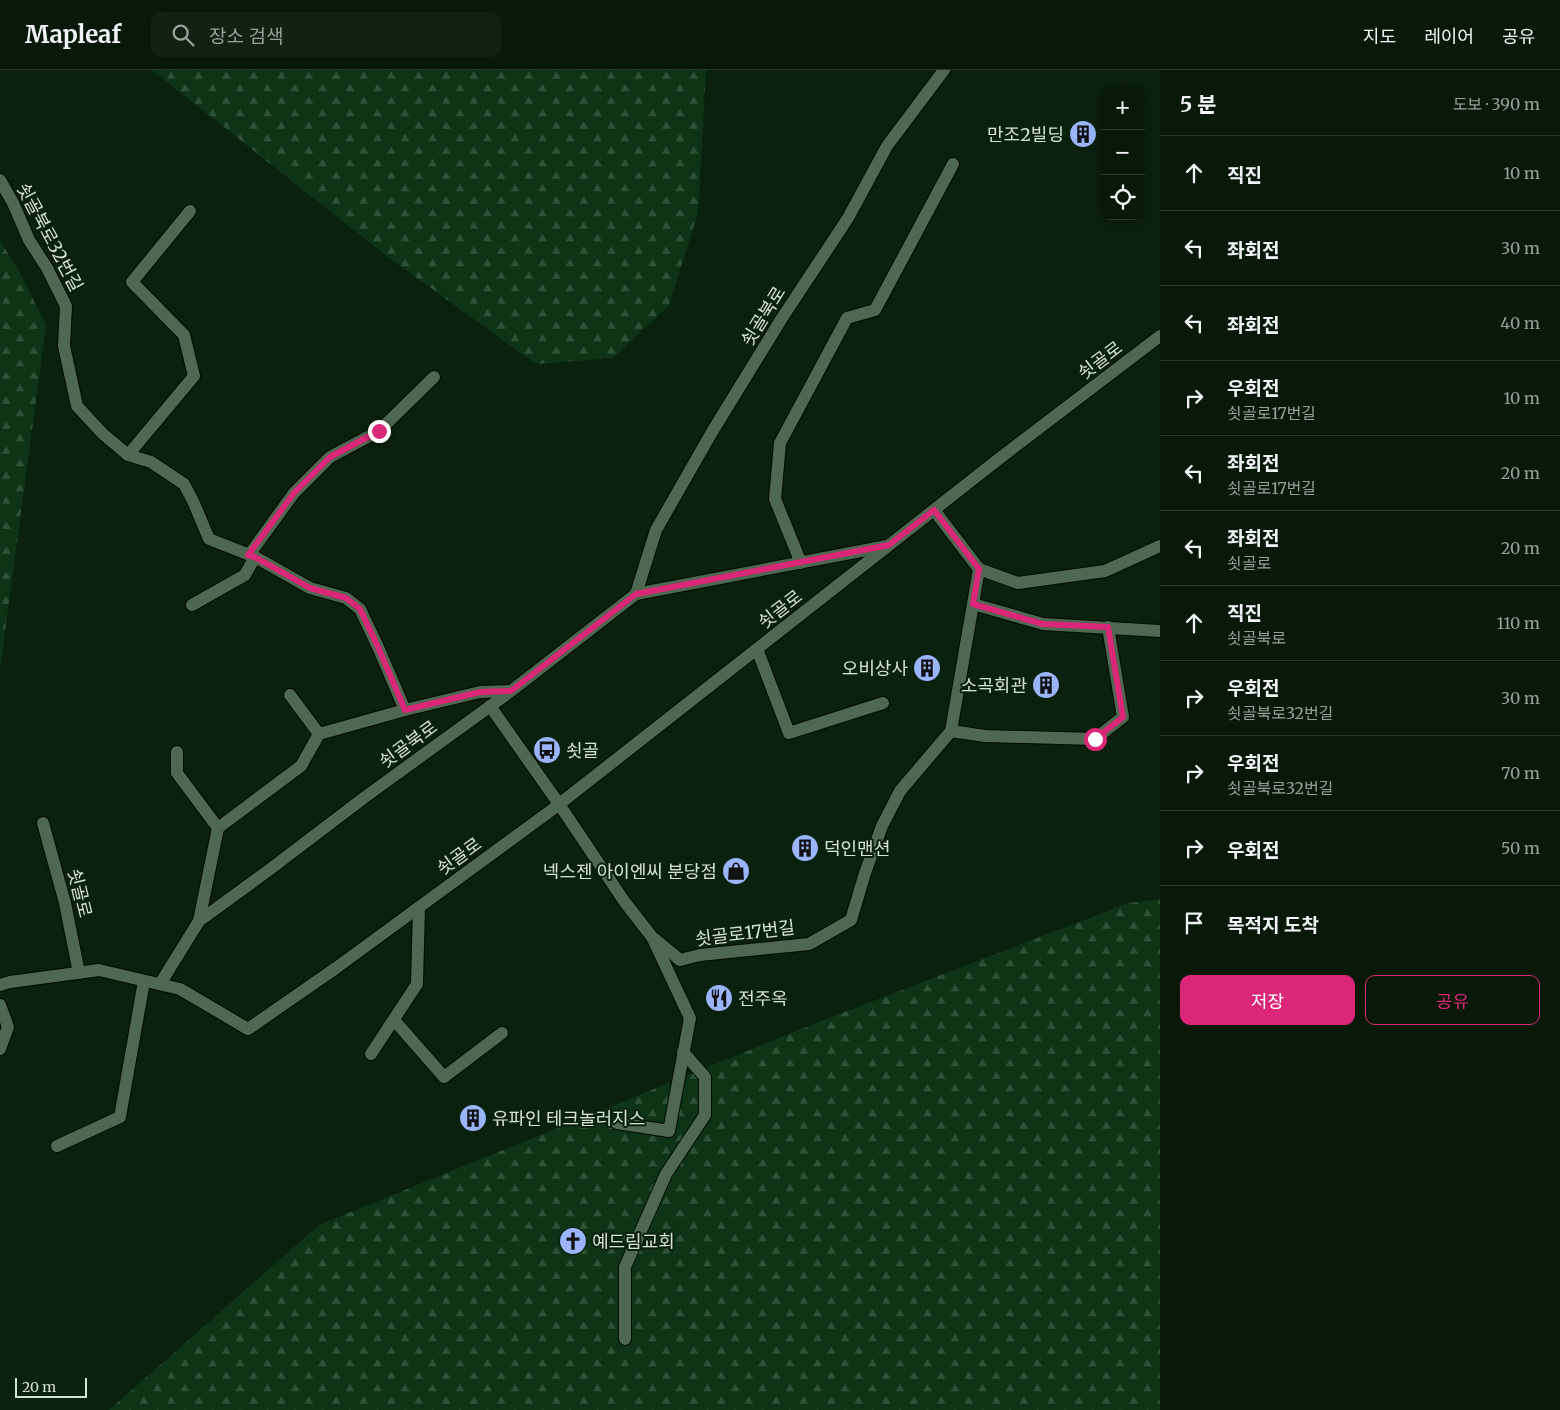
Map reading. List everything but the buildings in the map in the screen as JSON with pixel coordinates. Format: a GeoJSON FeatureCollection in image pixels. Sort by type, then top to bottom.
{"type":"FeatureCollection","features":[{"type":"Feature","properties":{"kind":"street","name":"쇳골북로"},"geometry":{"type":"LineString","coordinates":[[636,594],[656,530],[712,432],[782,318],[848,218],[887,146],[944,70]]}},
{"type":"Feature","properties":{"kind":"street"},"geometry":{"type":"LineString","coordinates":[[802,563],[775,498],[780,443],[847,318],[875,310],[953,164]]}},
{"type":"Feature","properties":{"kind":"street","name":"쇳골북로32번길"},"geometry":{"type":"LineString","coordinates":[[0,180],[13,203],[29,240],[47,268],[66,306],[64,346],[78,406],[103,434],[128,455],[151,462],[184,484],[209,539],[252,556],[310,588],[346,598],[360,609],[405,710]]}},
{"type":"Feature","properties":{"kind":"street"},"geometry":{"type":"LineString","coordinates":[[128,455],[194,376],[184,335],[132,282],[190,211]]}},
{"type":"Feature","properties":{"kind":"street","name":"쇳골로"},"geometry":{"type":"LineString","coordinates":[[0,985],[99,970],[180,989],[248,1029],[336,968],[559,804],[889,545],[1160,336]]}},
{"type":"Feature","properties":{"kind":"street"},"geometry":{"type":"LineString","coordinates":[[192,605],[245,575],[252,556],[294,493],[330,457],[379,431],[434,377]]}},
{"type":"Feature","properties":{"kind":"street"},"geometry":{"type":"LineString","coordinates":[[934,510],[979,569],[1018,582],[1105,572],[1160,546]]}},
{"type":"Feature","properties":{"kind":"street","name":"쇳골북로"},"geometry":{"type":"LineString","coordinates":[[199,921],[511,691],[636,594],[889,545]]}},
{"type":"Feature","properties":{"kind":"street"},"geometry":{"type":"LineString","coordinates":[[979,569],[951,731],[985,736],[1095,739],[1123,717],[1108,627]]}},
{"type":"Feature","properties":{"kind":"street"},"geometry":{"type":"LineString","coordinates":[[973,604],[1043,624],[1160,631]]}},
{"type":"Feature","properties":{"kind":"street"},"geometry":{"type":"LineString","coordinates":[[757,649],[789,733],[883,703]]}},
{"type":"Feature","properties":{"kind":"street"},"geometry":{"type":"LineString","coordinates":[[178,752],[178,773],[218,828],[301,766],[318,734],[480,692],[511,691]]}},
{"type":"Feature","properties":{"kind":"street"},"geometry":{"type":"LineString","coordinates":[[290,695],[318,734]]}},
{"type":"Feature","properties":{"kind":"street","name":"쇳골로17번길"},"geometry":{"type":"LineString","coordinates":[[490,706],[624,901],[652,937],[680,960],[700,955],[808,944],[851,920],[882,826],[900,791],[951,731]]}},
{"type":"Feature","properties":{"kind":"street","name":"쇳골로"},"geometry":{"type":"LineString","coordinates":[[43,823],[65,903],[79,973]]}},
{"type":"Feature","properties":{"kind":"street","name":"쇳골북로"},"geometry":{"type":"LineString","coordinates":[[160,984],[199,921],[218,828]]}},
{"type":"Feature","properties":{"kind":"street"},"geometry":{"type":"LineString","coordinates":[[371,1054],[417,984],[419,907]]}},
{"type":"Feature","properties":{"kind":"street"},"geometry":{"type":"LineString","coordinates":[[617,1123],[669,1131],[690,1018],[652,937]]}},
{"type":"Feature","properties":{"kind":"street"},"geometry":{"type":"LineString","coordinates":[[57,1146],[120,1117],[144,981]]}},
{"type":"Feature","properties":{"kind":"street"},"geometry":{"type":"LineString","coordinates":[[0,1004],[8,1027],[0,1049]]}},
{"type":"Feature","properties":{"kind":"street"},"geometry":{"type":"LineString","coordinates":[[394,1020],[444,1077],[502,1034]]}},
{"type":"Feature","properties":{"kind":"street"},"geometry":{"type":"LineString","coordinates":[[625,1339],[625,1267],[666,1174],[705,1115],[705,1077],[683,1052]]}},
{"type":"Feature","properties":{"kind":"green space"},"geometry":{"type":"Polygon","coordinates":[[[152,70],[706,70],[698,213],[669,305],[613,358],[536,364],[385,255],[152,70]]]}},
{"type":"Feature","properties":{"kind":"green space"},"geometry":{"type":"Polygon","coordinates":[[[0,241],[19,271],[46,325],[0,669],[0,241]]]}},
{"type":"Feature","properties":{"kind":"green space"},"geometry":{"type":"Polygon","coordinates":[[[1160,899],[1160,1410],[109,1410],[319,1225],[816,1023],[1129,903],[1160,899]]]}},
{"type":"Feature","properties":{"kind":"place","name":"만조2빌딩"},"geometry":{"type":"Point","coordinates":[1083,134]}},
{"type":"Feature","properties":{"kind":"place","name":"오비상사"},"geometry":{"type":"Point","coordinates":[927,668]}},
{"type":"Feature","properties":{"kind":"place","name":"소곡회관"},"geometry":{"type":"Point","coordinates":[1046,685]}},
{"type":"Feature","properties":{"kind":"place","name":"쇳골"},"geometry":{"type":"Point","coordinates":[547,750]}},
{"type":"Feature","properties":{"kind":"place","name":"덕인맨션"},"geometry":{"type":"Point","coordinates":[805,848]}},
{"type":"Feature","properties":{"kind":"place","name":"넥스젠 아이엔씨 분당점"},"geometry":{"type":"Point","coordinates":[736,871]}},
{"type":"Feature","properties":{"kind":"place","name":"전주옥"},"geometry":{"type":"Point","coordinates":[719,998]}},
{"type":"Feature","properties":{"kind":"place","name":"유파인 테크놀러지스"},"geometry":{"type":"Point","coordinates":[473,1118]}},
{"type":"Feature","properties":{"kind":"place","name":"예드림교회"},"geometry":{"type":"Point","coordinates":[573,1241]}},
{"type":"Feature","properties":{"kind":"route"},"geometry":{"type":"LineString","coordinates":[[379,431],[330,457],[294,493],[248,555],[255,557],[310,588],[346,598],[360,609],[405,710],[480,692],[511,691],[636,594],[889,545],[934,510],[979,569],[973,604],[1043,624],[1108,627],[1123,717],[1095,739]]}}]}
